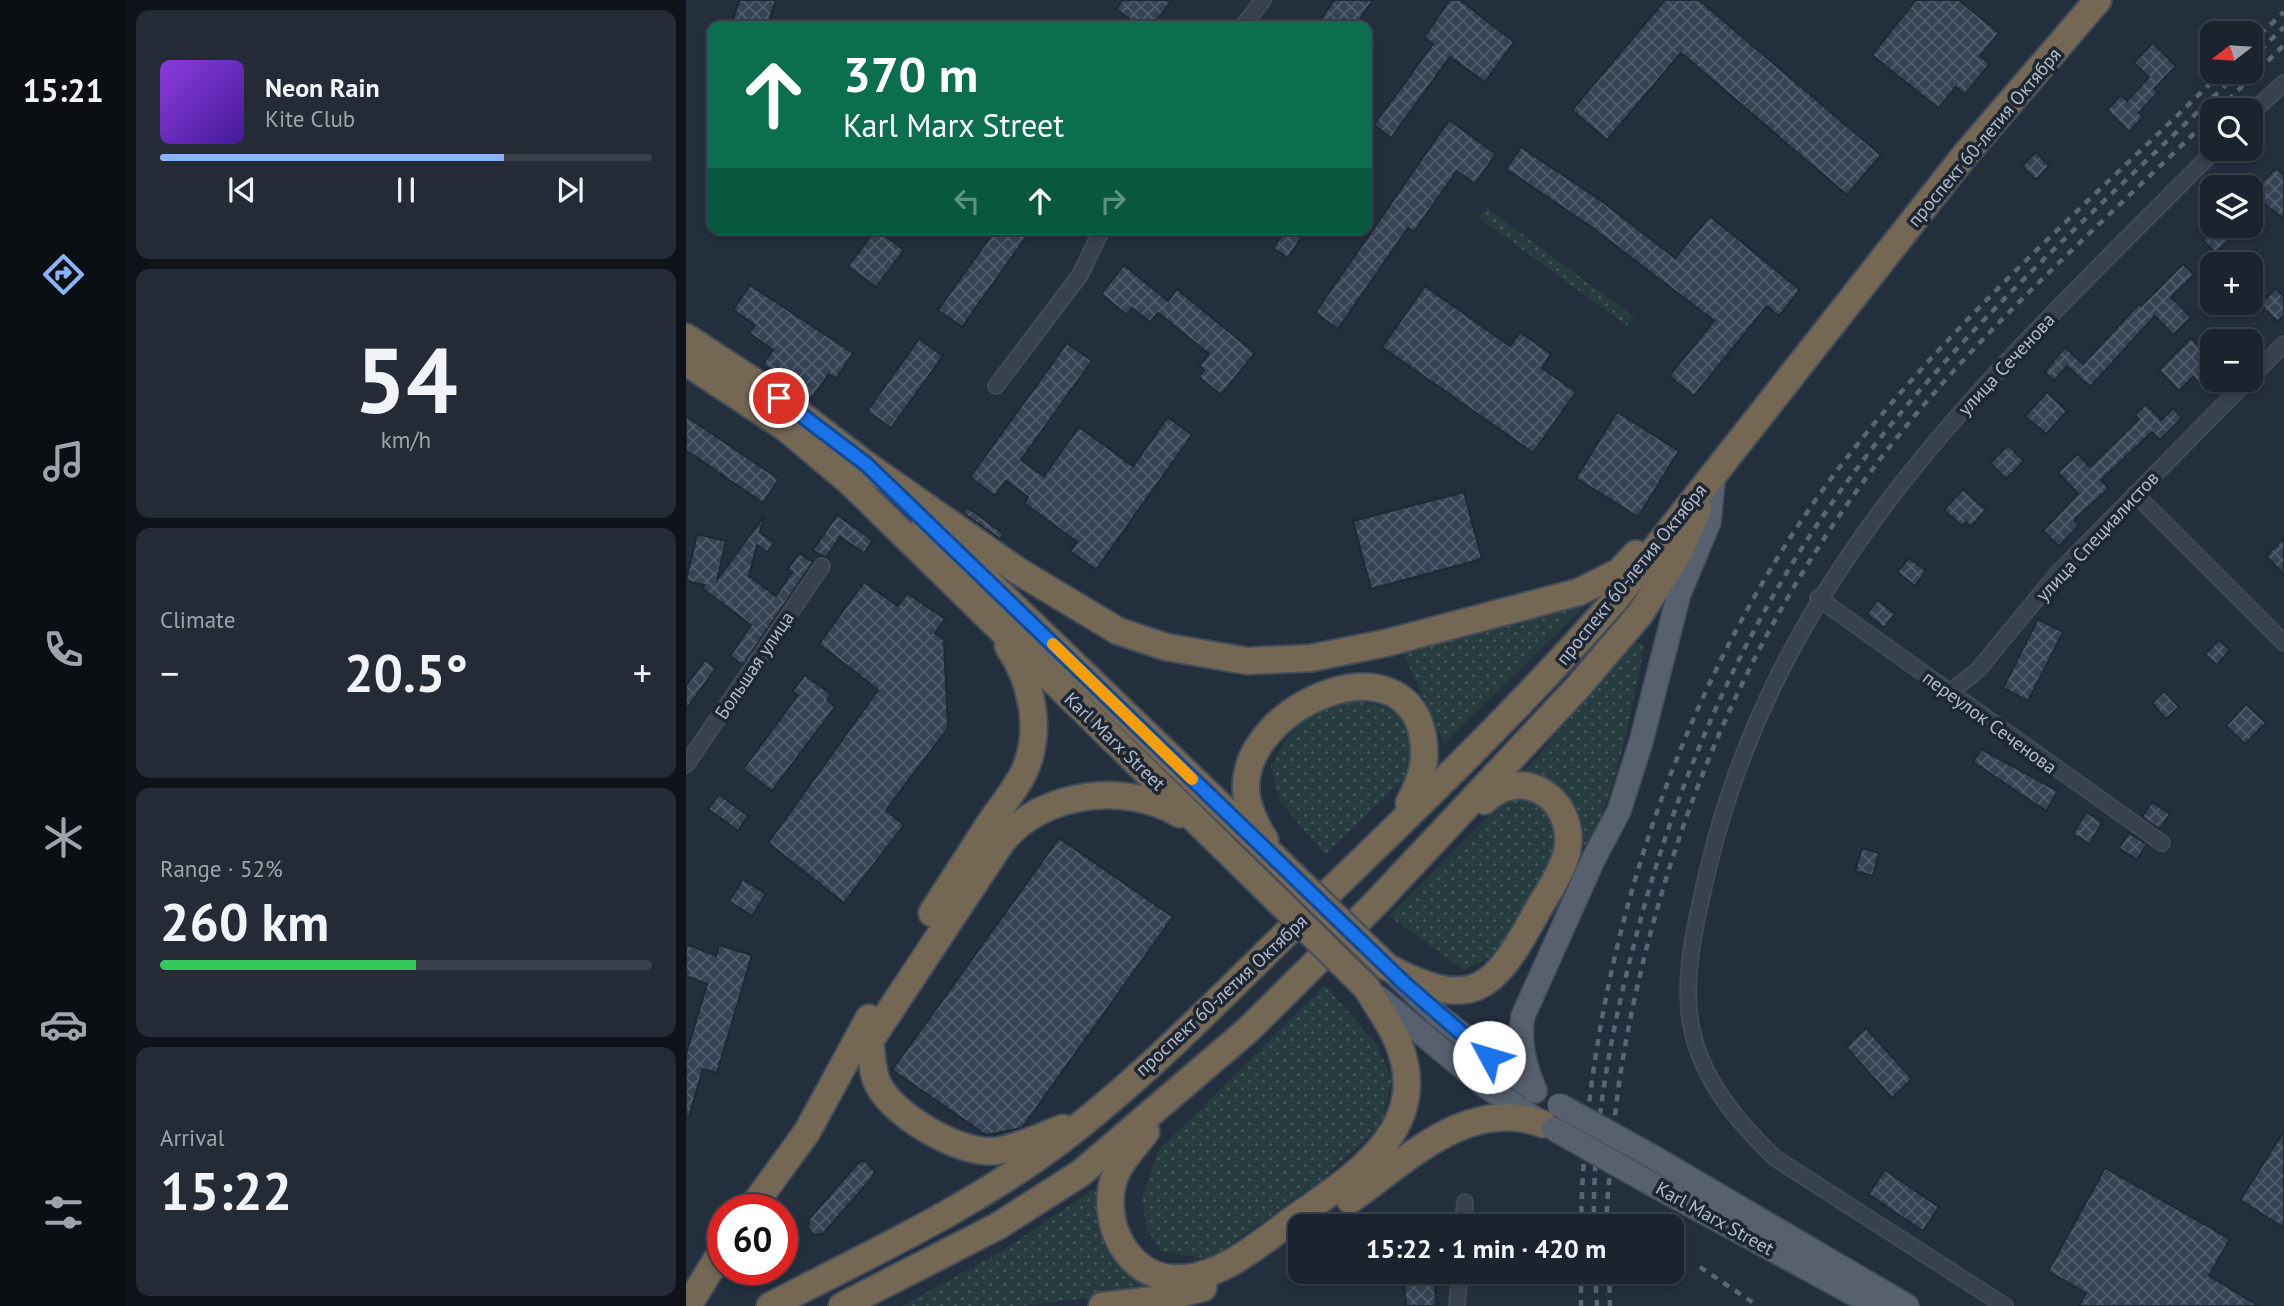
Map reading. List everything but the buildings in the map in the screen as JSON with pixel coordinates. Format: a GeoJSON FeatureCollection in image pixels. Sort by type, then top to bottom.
{"type":"FeatureCollection","features":[{"type":"Feature","properties":{"kind":"highway","name":"проспект 60-летия Октября"},"geometry":{"type":"LineString","coordinates":[[770,1306],[979,1195],[1087,1120],[1218,1000],[1397,827],[1556,667],[1615,600],[1965,155],[2098,0]]}},
{"type":"Feature","properties":{"kind":"highway"},"geometry":{"type":"LineString","coordinates":[[686,337],[787,404],[866,464],[1018,571],[1118,631],[1166,647],[1247,661],[1311,658],[1386,643],[1579,592],[1619,572],[1714,472]]}},
{"type":"Feature","properties":{"kind":"highway","name":"Karl Marx Street"},"geometry":{"type":"LineString","coordinates":[[686,362],[786,428],[850,482],[1366,987]]}},
{"type":"Feature","properties":{"kind":"highway"},"geometry":{"type":"LineString","coordinates":[[866,464],[1387,967],[1421,985],[1445,992],[1482,984],[1499,973],[1512,957],[1560,868],[1567,846],[1566,825],[1560,809],[1551,798],[1532,787],[1510,785],[1496,789],[1376,904]]}},
{"type":"Feature","properties":{"kind":"highway","name":"проспект 60-летия Октября"},"geometry":{"type":"LineString","coordinates":[[842,1306],[998,1226],[1081,1173],[1248,1030],[1376,904],[1505,768],[1640,614],[1679,553],[1714,472]]}},
{"type":"Feature","properties":{"kind":"highway"},"geometry":{"type":"LineString","coordinates":[[762,1194],[807,1132],[893,974],[1013,791],[1029,760],[1034,723],[1028,690],[1013,654],[987,616]]}},
{"type":"Feature","properties":{"kind":"highway"},"geometry":{"type":"LineString","coordinates":[[1275,858],[1253,820],[1246,788],[1248,765],[1259,744],[1276,722],[1294,708],[1317,697],[1369,688],[1389,692],[1405,702],[1419,723],[1426,749],[1424,775],[1397,827]]}},
{"type":"Feature","properties":{"kind":"highway"},"geometry":{"type":"LineString","coordinates":[[1087,1120],[993,1151],[961,1145],[905,1114],[886,1097],[878,1086],[870,1041],[1008,833],[1031,817],[1073,799],[1117,795],[1163,805],[1206,831]]}},
{"type":"Feature","properties":{"kind":"highway"},"geometry":{"type":"LineString","coordinates":[[1248,1030],[1163,1111],[1121,1164],[1112,1184],[1110,1210],[1125,1252],[1141,1269],[1167,1278],[1188,1279],[1218,1268],[1254,1248],[1364,1168],[1384,1148],[1398,1122],[1406,1091],[1406,1068],[1398,1042],[1366,987]]}},
{"type":"Feature","properties":{"kind":"highway"},"geometry":{"type":"LineString","coordinates":[[1330,1214],[1452,1129],[1479,1119],[1506,1115],[1552,1119]]}},
{"type":"Feature","properties":{"kind":"highway"},"geometry":{"type":"LineString","coordinates":[[1102,1306],[1180,1300],[1263,1261],[1288,1243]]}},
{"type":"Feature","properties":{"kind":"highway"},"geometry":{"type":"LineString","coordinates":[[688,1306],[707,1275]]}},
{"type":"Feature","properties":{"kind":"main road"},"geometry":{"type":"LineString","coordinates":[[1552,1119],[1535,1091],[1524,1063],[1520,1032],[1522,1016],[1594,858],[1619,811],[1679,594],[1709,522],[1714,472]]}},
{"type":"Feature","properties":{"kind":"main road"},"geometry":{"type":"LineString","coordinates":[[1387,967],[1441,1018],[1535,1091]]}},
{"type":"Feature","properties":{"kind":"main road","name":"Karl Marx Street"},"geometry":{"type":"LineString","coordinates":[[1366,987],[1484,1084],[1552,1119],[1641,1178],[1875,1306]]}},
{"type":"Feature","properties":{"kind":"main road","name":"Karl Marx Street"},"geometry":{"type":"LineString","coordinates":[[1552,1119],[1653,1157],[1908,1306]]}},
{"type":"Feature","properties":{"kind":"street"},"geometry":{"type":"LineString","coordinates":[[1248,21],[1263,0]]}},
{"type":"Feature","properties":{"kind":"street"},"geometry":{"type":"LineString","coordinates":[[2263,102],[2284,83]]}},
{"type":"Feature","properties":{"kind":"street","name":"улица Сеченова"},"geometry":{"type":"LineString","coordinates":[[2005,1306],[1775,1158],[1724,1102],[1703,1064],[1687,1015],[1686,978],[1691,942],[1718,829],[1749,734],[1818,598],[1881,507],[1960,411],[2204,161]]}},
{"type":"Feature","properties":{"kind":"street"},"geometry":{"type":"LineString","coordinates":[[996,386],[1080,275],[1099,235]]}},
{"type":"Feature","properties":{"kind":"street","name":"улица Специалистов"},"geometry":{"type":"LineString","coordinates":[[2263,365],[2284,344]]}},
{"type":"Feature","properties":{"kind":"street","name":"улица Специалистов"},"geometry":{"type":"LineString","coordinates":[[1949,693],[1978,670],[2057,574],[2236,392]]}},
{"type":"Feature","properties":{"kind":"street"},"geometry":{"type":"LineString","coordinates":[[2136,494],[2284,643]]}},
{"type":"Feature","properties":{"kind":"street","name":"Большая улица"},"geometry":{"type":"LineString","coordinates":[[686,765],[822,566]]}},
{"type":"Feature","properties":{"kind":"street","name":"переулок Сеченова"},"geometry":{"type":"LineString","coordinates":[[1818,598],[2162,844]]}},
{"type":"Feature","properties":{"kind":"street"},"geometry":{"type":"LineString","coordinates":[[1464,1214],[1465,1202]]}},
{"type":"Feature","properties":{"kind":"street"},"geometry":{"type":"LineString","coordinates":[[1457,1306],[1459,1284]]}},
{"type":"Feature","properties":{"kind":"green space"},"geometry":{"type":"Polygon","coordinates":[[[1487,208],[1634,317],[1627,326],[1479,218],[1487,208]]]}},
{"type":"Feature","properties":{"kind":"green space"},"geometry":{"type":"Polygon","coordinates":[[[1585,605],[1444,744],[1401,648],[1585,605]]]}},
{"type":"Feature","properties":{"kind":"green space"},"geometry":{"type":"Polygon","coordinates":[[[1636,642],[1644,644],[1621,755],[1601,815],[1590,838],[1579,851],[1578,822],[1520,776],[1636,642]]]}},
{"type":"Feature","properties":{"kind":"green space"},"geometry":{"type":"Polygon","coordinates":[[[1360,701],[1389,709],[1404,722],[1412,771],[1325,855],[1280,801],[1271,766],[1287,738],[1315,709],[1360,701]]]}},
{"type":"Feature","properties":{"kind":"green space"},"geometry":{"type":"Polygon","coordinates":[[[1508,797],[1539,802],[1554,822],[1556,853],[1525,910],[1493,956],[1464,970],[1389,916],[1508,797]]]}},
{"type":"Feature","properties":{"kind":"green space"},"geometry":{"type":"Polygon","coordinates":[[[1325,985],[1377,1045],[1392,1079],[1381,1125],[1324,1178],[1210,1259],[1161,1251],[1147,1229],[1142,1197],[1158,1151],[1325,985]]]}},
{"type":"Feature","properties":{"kind":"green space"},"geometry":{"type":"Polygon","coordinates":[[[1102,1183],[1153,1290],[1022,1306],[902,1306],[1006,1249],[1102,1183]]]}},
{"type":"Feature","properties":{"kind":"railway"},"geometry":{"type":"LineString","coordinates":[[2263,32],[2284,12]]}},
{"type":"Feature","properties":{"kind":"railway"},"geometry":{"type":"LineString","coordinates":[[2263,47],[2284,27]]}},
{"type":"Feature","properties":{"kind":"railway"},"geometry":{"type":"LineString","coordinates":[[2230,98],[2284,45]]}},
{"type":"Feature","properties":{"kind":"railway"},"geometry":{"type":"LineString","coordinates":[[1582,1214],[1587,1125],[1601,1023],[1624,920],[1654,820],[1692,722],[1738,627],[1790,538],[1849,455],[1891,403],[1982,305],[2210,84]]}},
{"type":"Feature","properties":{"kind":"railway"},"geometry":{"type":"LineString","coordinates":[[1594,1214],[1600,1114],[1612,1039],[1638,929],[1676,806],[1700,746],[1754,630],[1820,520],[1900,414],[1945,362],[2041,262],[2226,84]]}},
{"type":"Feature","properties":{"kind":"railway"},"geometry":{"type":"LineString","coordinates":[[1607,1214],[1620,1075],[1650,935],[1695,795],[1752,663],[1825,538],[1866,478],[1912,419],[2020,301],[2200,128]]}},
{"type":"Feature","properties":{"kind":"railway"},"geometry":{"type":"LineString","coordinates":[[1700,1267],[1758,1306]]}},
{"type":"Feature","properties":{"kind":"railway"},"geometry":{"type":"LineString","coordinates":[[1581,1284],[1581,1306]]}},
{"type":"Feature","properties":{"kind":"railway"},"geometry":{"type":"LineString","coordinates":[[1596,1284],[1597,1306]]}},
{"type":"Feature","properties":{"kind":"railway"},"geometry":{"type":"LineString","coordinates":[[1609,1284],[1610,1306]]}},
{"type":"Feature","properties":{"kind":"slow traffic"},"geometry":{"type":"LineString","coordinates":[[1053,644],[1192,779]]}},
{"type":"Feature","properties":{"kind":"route"},"geometry":{"type":"LineString","coordinates":[[779,398],[866,464],[1405,984],[1489,1057]]}}]}
